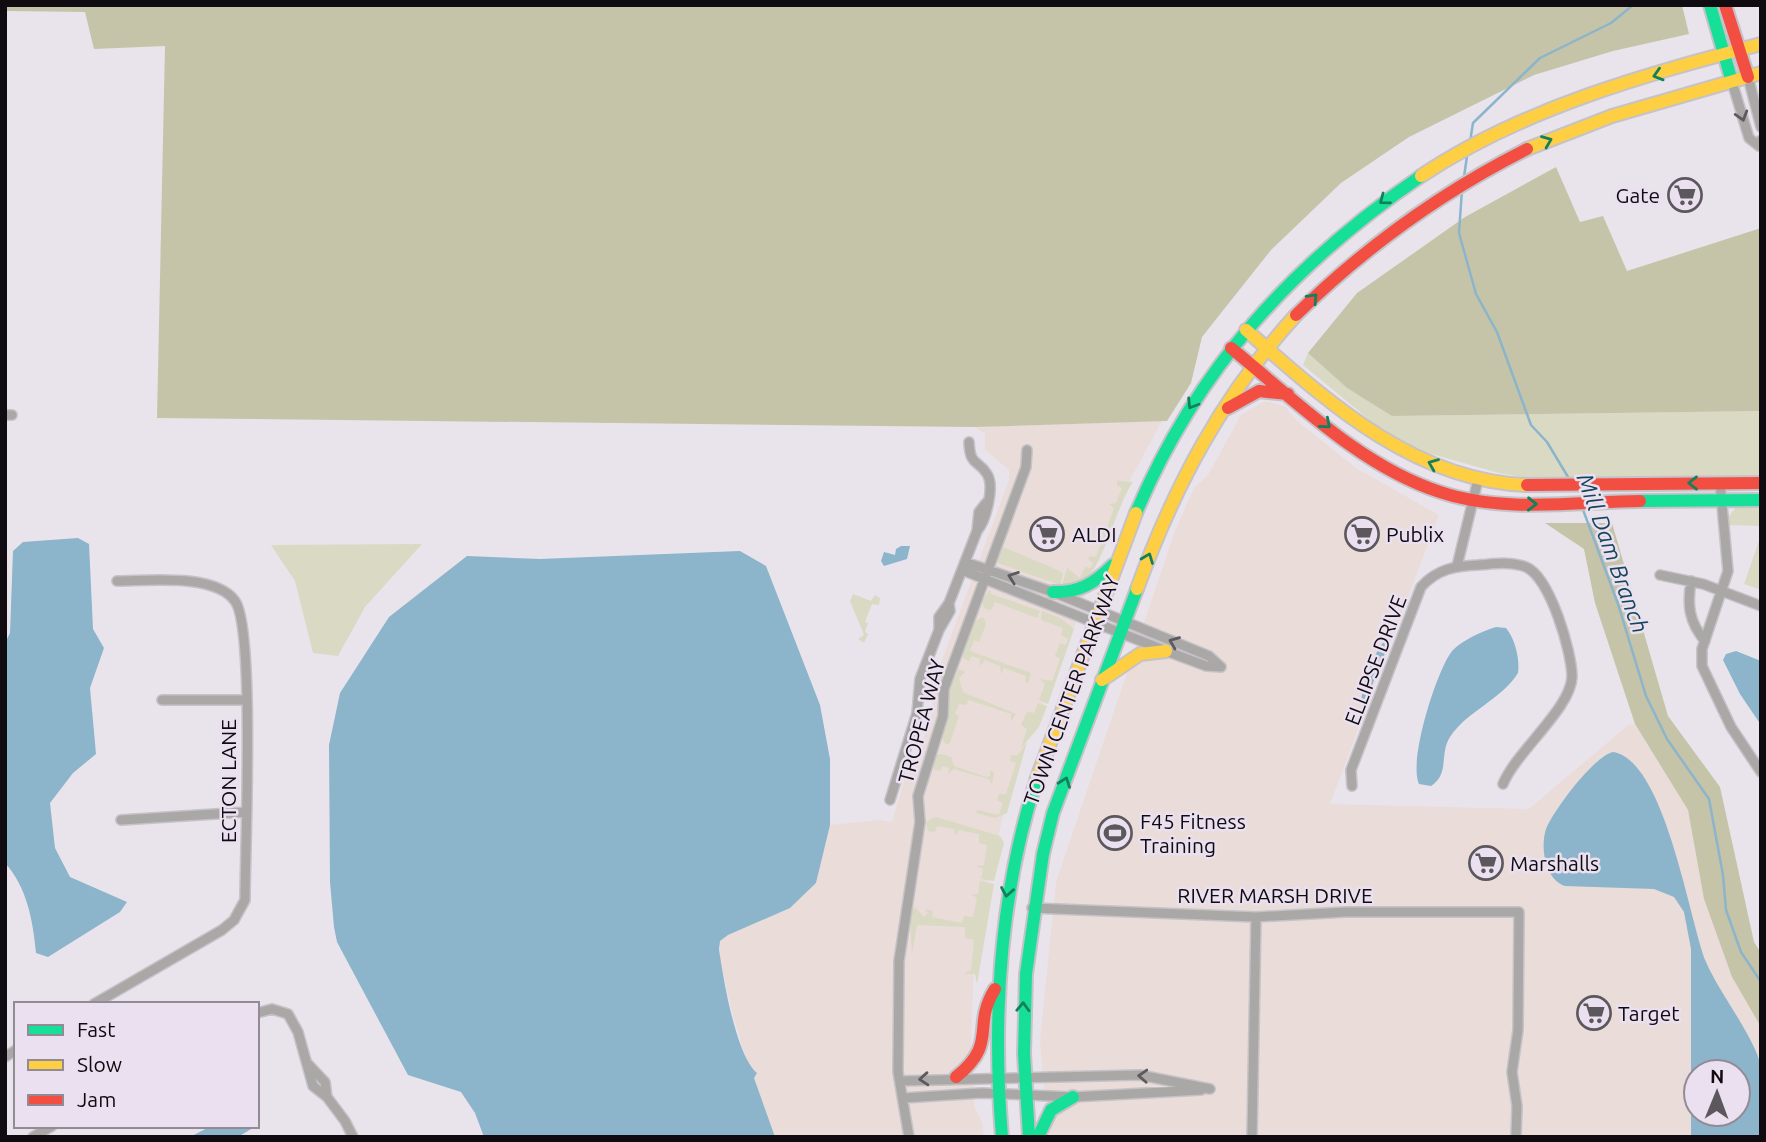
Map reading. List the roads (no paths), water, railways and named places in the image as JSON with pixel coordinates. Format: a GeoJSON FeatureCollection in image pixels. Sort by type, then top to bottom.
{"type":"FeatureCollection","features":[{"type":"Feature","properties":{"kind":"main road"},"geometry":{"type":"LineString","coordinates":[[1710,5],[1732,82]]}},
{"type":"Feature","properties":{"kind":"main road"},"geometry":{"type":"LineString","coordinates":[[1725,5],[1739,50],[1755,75]]}},
{"type":"Feature","properties":{"kind":"main road","name":"TOWN CENTER PARKWAY"},"geometry":{"type":"LineString","coordinates":[[1002,1137],[997,1077],[995,989],[1010,874],[1033,789],[1118,560],[1167,447],[1194,399],[1246,330],[1321,251],[1410,181],[1503,130],[1592,96],[1761,44]]}},
{"type":"Feature","properties":{"kind":"main road","name":"TOWN CENTER PARKWAY"},"geometry":{"type":"LineString","coordinates":[[1029,1137],[1023,1075],[1024,971],[1032,908],[1054,813],[1161,524],[1217,417],[1267,349],[1344,268],[1371,244],[1437,198],[1485,170],[1569,132],[1755,75]]}},
{"type":"Feature","properties":{"kind":"main road"},"geometry":{"type":"LineString","coordinates":[[1246,330],[1357,419],[1394,444],[1423,461],[1478,480],[1547,485],[1761,483]]}},
{"type":"Feature","properties":{"kind":"main road"},"geometry":{"type":"LineString","coordinates":[[1231,348],[1294,396],[1351,446],[1395,473],[1441,493],[1473,500],[1556,504],[1761,500]]}},
{"type":"Feature","properties":{"kind":"main road"},"geometry":{"type":"LineString","coordinates":[[1217,417],[1237,401],[1259,391],[1270,390],[1294,396]]}},
{"type":"Feature","properties":{"kind":"main road"},"geometry":{"type":"LineString","coordinates":[[1052,592],[1068,594],[1083,590],[1118,560]]}},
{"type":"Feature","properties":{"kind":"main road"},"geometry":{"type":"LineString","coordinates":[[1102,680],[1140,654],[1166,651]]}},
{"type":"Feature","properties":{"kind":"main road"},"geometry":{"type":"LineString","coordinates":[[956,1077],[979,1059],[984,1047],[984,1003],[995,989]]}},
{"type":"Feature","properties":{"kind":"main road"},"geometry":{"type":"LineString","coordinates":[[1038,1137],[1042,1122],[1051,1110],[1073,1097]]}},
{"type":"Feature","properties":{"kind":"street"},"geometry":{"type":"LineString","coordinates":[[1755,75],[1761,127]]}},
{"type":"Feature","properties":{"kind":"street"},"geometry":{"type":"LineString","coordinates":[[1732,82],[1749,138],[1759,146],[1761,140]]}},
{"type":"Feature","properties":{"kind":"street"},"geometry":{"type":"LineString","coordinates":[[890,800],[917,713],[920,679],[939,630],[939,617],[949,603],[976,531],[976,520],[986,503],[989,476],[973,461],[969,442]]}},
{"type":"Feature","properties":{"kind":"street","name":"TROPEA WAY"},"geometry":{"type":"LineString","coordinates":[[909,1137],[897,1047],[899,961],[920,822],[918,796],[943,716],[944,688],[1026,467],[1027,450]]}},
{"type":"Feature","properties":{"kind":"street"},"geometry":{"type":"LineString","coordinates":[[1457,566],[1478,480]]}},
{"type":"Feature","properties":{"kind":"street"},"geometry":{"type":"LineString","coordinates":[[1720,483],[1728,571],[1706,641],[1702,666],[1731,727],[1761,772]]}},
{"type":"Feature","properties":{"kind":"street","name":"ELLIPSE DRIVE"},"geometry":{"type":"LineString","coordinates":[[1352,786],[1352,771],[1421,587],[1431,576],[1457,566],[1516,564],[1533,571],[1545,583],[1572,677],[1562,703],[1509,769],[1503,784]]}},
{"type":"Feature","properties":{"kind":"street"},"geometry":{"type":"LineString","coordinates":[[963,566],[984,581],[1209,656],[1221,667],[1206,666],[1166,651],[1123,628]]}},
{"type":"Feature","properties":{"kind":"street"},"geometry":{"type":"LineString","coordinates":[[963,566],[988,568],[1052,592],[1096,618]]}},
{"type":"Feature","properties":{"kind":"street"},"geometry":{"type":"LineString","coordinates":[[1660,575],[1691,581],[1761,606]]}},
{"type":"Feature","properties":{"kind":"street","name":"ECTON LANE"},"geometry":{"type":"LineString","coordinates":[[97,1002],[234,920],[245,900],[243,627],[235,601],[214,586],[200,583],[117,581]]}},
{"type":"Feature","properties":{"kind":"street"},"geometry":{"type":"LineString","coordinates":[[1691,581],[1687,600],[1692,621],[1706,641]]}},
{"type":"Feature","properties":{"kind":"street"},"geometry":{"type":"LineString","coordinates":[[162,699],[245,700]]}},
{"type":"Feature","properties":{"kind":"street"},"geometry":{"type":"LineString","coordinates":[[121,820],[246,812]]}},
{"type":"Feature","properties":{"kind":"street","name":"RIVER MARSH DRIVE"},"geometry":{"type":"LineString","coordinates":[[1032,908],[1256,917],[1346,912],[1519,912],[1518,1030],[1512,1072],[1517,1106],[1516,1137]]}},
{"type":"Feature","properties":{"kind":"street"},"geometry":{"type":"LineString","coordinates":[[1252,1137],[1256,917]]}},
{"type":"Feature","properties":{"kind":"street"},"geometry":{"type":"LineString","coordinates":[[259,1012],[272,1009],[288,1014],[298,1032],[313,1086],[327,1097],[353,1137]]}},
{"type":"Feature","properties":{"kind":"street"},"geometry":{"type":"LineString","coordinates":[[900,1081],[1023,1075],[1140,1075],[1210,1089],[1073,1097],[998,1096],[981,1093],[904,1098]]}},
{"type":"Feature","properties":{"kind":"street"},"geometry":{"type":"LineString","coordinates":[[33,1137],[49,1128]]}},
{"type":"Feature","properties":{"kind":"water"},"geometry":{"type":"Polygon","coordinates":[[[78,538],[89,544],[93,629],[104,648],[90,688],[96,754],[73,773],[50,803],[55,848],[70,877],[127,902],[120,912],[48,957],[36,953],[28,905],[13,872],[5,863],[5,643],[10,633],[13,551],[23,542],[78,538]]]}},
{"type":"Feature","properties":{"kind":"water"},"geometry":{"type":"Polygon","coordinates":[[[910,546],[907,559],[884,566],[881,561],[884,552],[895,555],[896,549],[910,546]]]}},
{"type":"Feature","properties":{"kind":"water"},"geometry":{"type":"Polygon","coordinates":[[[740,551],[766,566],[820,705],[830,759],[830,825],[816,883],[790,908],[720,941],[724,978],[737,1034],[750,1064],[757,1073],[754,1078],[775,1137],[484,1137],[475,1113],[461,1092],[408,1075],[337,942],[330,882],[329,745],[340,693],[389,617],[467,556],[540,559],[740,551]]]}},
{"type":"Feature","properties":{"kind":"water"},"geometry":{"type":"Polygon","coordinates":[[[1496,627],[1506,628],[1512,638],[1518,673],[1503,691],[1465,720],[1450,737],[1437,781],[1431,786],[1419,784],[1417,756],[1421,737],[1432,695],[1446,660],[1462,643],[1496,627]]]}},
{"type":"Feature","properties":{"kind":"water"},"geometry":{"type":"Polygon","coordinates":[[[1387,637],[1391,638],[1365,703],[1361,702],[1370,668],[1387,637]]]}},
{"type":"Feature","properties":{"kind":"water"},"geometry":{"type":"Polygon","coordinates":[[[1736,651],[1761,661],[1761,725],[1740,694],[1723,660],[1726,654],[1736,651]]]}},
{"type":"Feature","properties":{"kind":"water"},"geometry":{"type":"Polygon","coordinates":[[[1613,752],[1631,762],[1647,782],[1661,811],[1706,962],[1758,1056],[1762,1084],[1761,1137],[1691,1137],[1691,1128],[1752,1128],[1752,1058],[1691,1058],[1691,949],[1684,912],[1674,897],[1654,889],[1565,886],[1558,883],[1549,870],[1544,853],[1546,829],[1575,785],[1596,763],[1613,752]]]}},
{"type":"Feature","properties":{"kind":"water"},"geometry":{"type":"Polygon","coordinates":[[[207,1128],[253,1128],[238,1137],[190,1137],[207,1128]]]}},
{"type":"Feature","properties":{"kind":"waterway","name":"Mill Dam Branch"},"geometry":{"type":"LineString","coordinates":[[1470,142],[1473,123],[1540,58],[1611,23],[1633,5]]}},
{"type":"Feature","properties":{"kind":"waterway","name":"Mill Dam Branch"},"geometry":{"type":"LineString","coordinates":[[1464,177],[1467,156]]}},
{"type":"Feature","properties":{"kind":"waterway","name":"Mill Dam Branch"},"geometry":{"type":"LineString","coordinates":[[1462,190],[1459,233],[1476,294],[1497,332],[1531,425],[1547,442],[1571,482]]}},
{"type":"Feature","properties":{"kind":"waterway","name":"Mill Dam Branch"},"geometry":{"type":"LineString","coordinates":[[1582,507],[1618,604],[1646,696],[1667,739],[1709,799],[1723,875],[1726,910],[1741,952],[1761,982]]}},
{"type":"Feature","properties":{"kind":"place","name":"Gate"},"geometry":{"type":"Point","coordinates":[1685,195]}},
{"type":"Feature","properties":{"kind":"place","name":"ALDI"},"geometry":{"type":"Point","coordinates":[1047,534]}},
{"type":"Feature","properties":{"kind":"place","name":"Publix"},"geometry":{"type":"Point","coordinates":[1362,534]}},
{"type":"Feature","properties":{"kind":"place","name":"F45 Fitness Training"},"geometry":{"type":"Point","coordinates":[1115,833]}},
{"type":"Feature","properties":{"kind":"place","name":"Marshalls"},"geometry":{"type":"Point","coordinates":[1486,863]}},
{"type":"Feature","properties":{"kind":"place","name":"Target"},"geometry":{"type":"Point","coordinates":[1594,1013]}}]}
